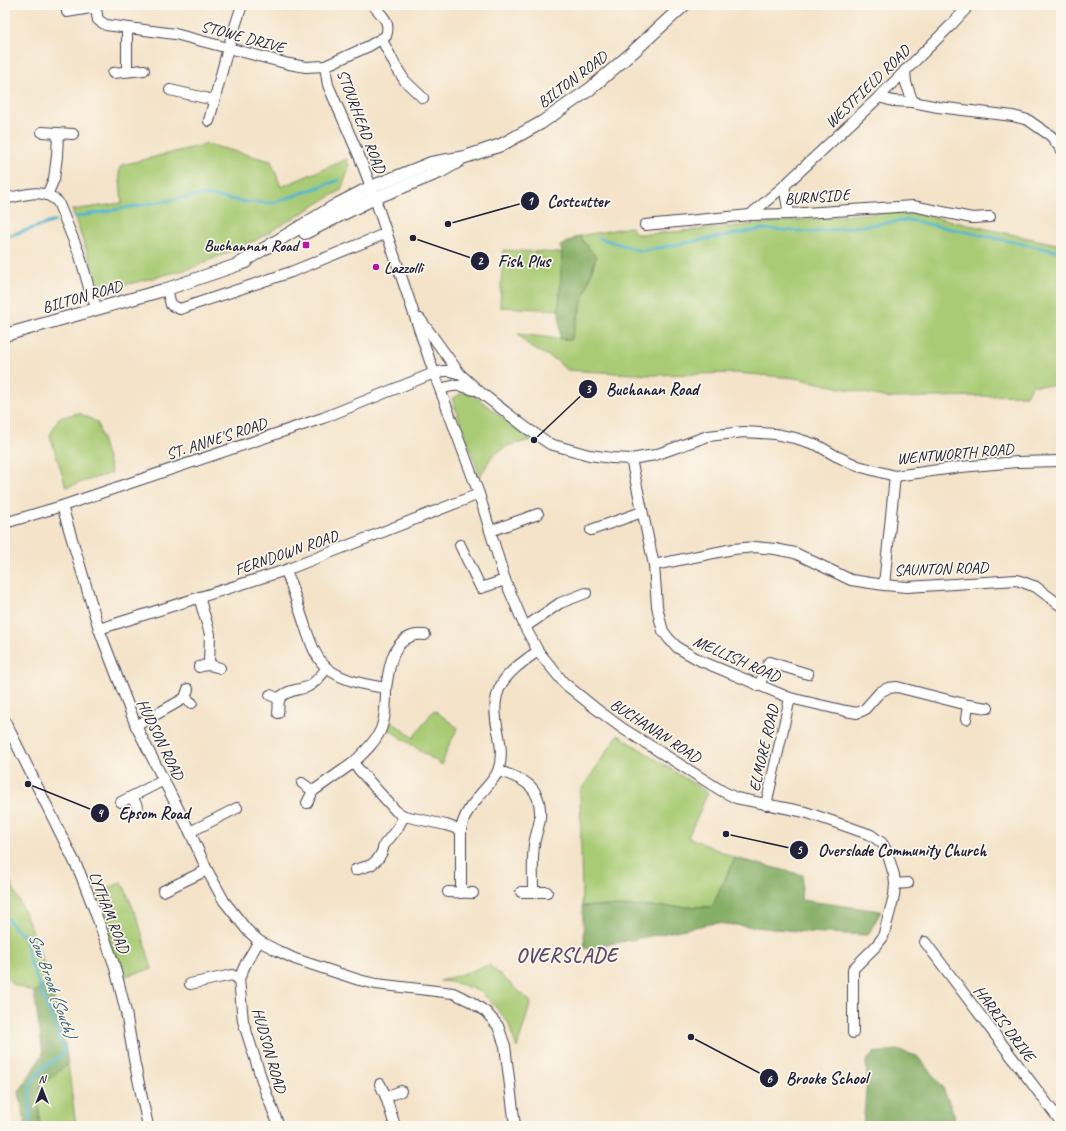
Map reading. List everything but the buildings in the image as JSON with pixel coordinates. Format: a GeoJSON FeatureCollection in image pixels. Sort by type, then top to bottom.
{"type":"FeatureCollection","features":[{"type":"Feature","properties":{"kind":"main road","name":"BILTON ROAD"},"geometry":{"type":"LineString","coordinates":[[373,192],[431,163],[465,157],[501,145],[540,123],[590,88],[634,51],[684,5]]}},
{"type":"Feature","properties":{"kind":"main road","name":"BILTON ROAD"},"geometry":{"type":"LineString","coordinates":[[5,335],[168,289],[239,264],[338,204],[440,172],[465,157]]}},
{"type":"Feature","properties":{"kind":"street"},"geometry":{"type":"LineString","coordinates":[[209,121],[228,48],[242,5]]}},
{"type":"Feature","properties":{"kind":"street"},"geometry":{"type":"LineString","coordinates":[[325,66],[382,40],[386,36],[388,26],[373,5]]}},
{"type":"Feature","properties":{"kind":"street","name":"WESTFIELD ROAD"},"geometry":{"type":"LineString","coordinates":[[750,215],[784,186],[879,97],[952,24],[965,10],[967,5]]}},
{"type":"Feature","properties":{"kind":"street"},"geometry":{"type":"LineString","coordinates":[[67,12],[95,6]]}},
{"type":"Feature","properties":{"kind":"street","name":"STOWE DRIVE"},"geometry":{"type":"LineString","coordinates":[[95,6],[98,20],[101,23],[112,26],[175,34],[289,64],[306,67],[325,66]]}},
{"type":"Feature","properties":{"kind":"street"},"geometry":{"type":"LineString","coordinates":[[126,28],[127,71]]}},
{"type":"Feature","properties":{"kind":"street"},"geometry":{"type":"LineString","coordinates":[[382,40],[405,81],[423,98]]}},
{"type":"Feature","properties":{"kind":"street","name":"STOURHEAD ROAD"},"geometry":{"type":"LineString","coordinates":[[325,66],[328,85],[373,192]]}},
{"type":"Feature","properties":{"kind":"street"},"geometry":{"type":"LineString","coordinates":[[113,74],[144,70]]}},
{"type":"Feature","properties":{"kind":"street"},"geometry":{"type":"LineString","coordinates":[[905,70],[906,83],[913,102]]}},
{"type":"Feature","properties":{"kind":"street"},"geometry":{"type":"LineString","coordinates":[[170,90],[214,100]]}},
{"type":"Feature","properties":{"kind":"street"},"geometry":{"type":"LineString","coordinates":[[879,97],[893,101],[913,102],[938,107],[1013,116],[1028,120],[1051,136],[1061,149]]}},
{"type":"Feature","properties":{"kind":"street"},"geometry":{"type":"LineString","coordinates":[[42,132],[73,134]]}},
{"type":"Feature","properties":{"kind":"street"},"geometry":{"type":"LineString","coordinates":[[47,195],[54,179],[58,134]]}},
{"type":"Feature","properties":{"kind":"street"},"geometry":{"type":"LineString","coordinates":[[784,186],[789,214]]}},
{"type":"Feature","properties":{"kind":"street","name":"BUCHANAN ROAD"},"geometry":{"type":"LineString","coordinates":[[373,192],[434,373],[479,494],[505,580],[525,627],[538,651],[564,683],[595,708],[622,728],[722,791],[736,798],[805,812],[871,835],[882,843],[887,852],[895,884],[894,896],[883,937],[853,969],[853,1033]]}},
{"type":"Feature","properties":{"kind":"street"},"geometry":{"type":"LineString","coordinates":[[5,199],[33,193],[43,193],[54,198],[58,202],[80,256],[89,288],[97,309]]}},
{"type":"Feature","properties":{"kind":"street","name":"BURNSIDE"},"geometry":{"type":"LineString","coordinates":[[645,225],[750,215],[913,206],[972,218],[990,217]]}},
{"type":"Feature","properties":{"kind":"street"},"geometry":{"type":"LineString","coordinates":[[168,289],[171,305],[180,309],[291,272],[387,233]]}},
{"type":"Feature","properties":{"kind":"street","name":"WENTWORTH ROAD"},"geometry":{"type":"LineString","coordinates":[[414,311],[460,374],[480,392],[525,428],[550,444],[589,455],[631,459],[655,455],[708,436],[744,432],[775,434],[795,438],[816,445],[858,466],[895,476],[961,467],[1061,461]]}},
{"type":"Feature","properties":{"kind":"street"},"geometry":{"type":"LineString","coordinates":[[434,373],[444,370],[460,374]]}},
{"type":"Feature","properties":{"kind":"street","name":"ST. ANNE'S ROAD"},"geometry":{"type":"LineString","coordinates":[[5,523],[62,506],[323,418],[434,373]]}},
{"type":"Feature","properties":{"kind":"street"},"geometry":{"type":"LineString","coordinates":[[440,389],[447,386],[462,385],[480,392]]}},
{"type":"Feature","properties":{"kind":"street","name":"MELLISH ROAD"},"geometry":{"type":"LineString","coordinates":[[631,459],[654,565],[657,606],[663,631],[678,648],[701,661],[790,698],[856,713],[864,710],[880,692],[888,688],[897,687],[968,705],[988,708]]}},
{"type":"Feature","properties":{"kind":"street"},"geometry":{"type":"LineString","coordinates":[[884,585],[895,476]]}},
{"type":"Feature","properties":{"kind":"street","name":"FERNDOWN ROAD"},"geometry":{"type":"LineString","coordinates":[[99,629],[286,570],[479,494]]}},
{"type":"Feature","properties":{"kind":"street","name":"HUDSON ROAD"},"geometry":{"type":"LineString","coordinates":[[62,506],[99,629],[136,726],[190,832],[207,870],[224,901],[238,920],[259,941],[246,963],[239,979],[243,1021],[265,1090],[279,1126]]}},
{"type":"Feature","properties":{"kind":"street"},"geometry":{"type":"LineString","coordinates":[[591,530],[642,512]]}},
{"type":"Feature","properties":{"kind":"street"},"geometry":{"type":"LineString","coordinates":[[490,531],[538,514]]}},
{"type":"Feature","properties":{"kind":"street"},"geometry":{"type":"LineString","coordinates":[[460,545],[481,588],[505,580]]}},
{"type":"Feature","properties":{"kind":"street","name":"SAUNTON ROAD"},"geometry":{"type":"LineString","coordinates":[[654,565],[733,549],[755,547],[775,549],[795,553],[851,580],[884,585],[907,587],[1017,580],[1036,587],[1061,606]]}},
{"type":"Feature","properties":{"kind":"street"},"geometry":{"type":"LineString","coordinates":[[286,570],[310,641],[323,665],[335,674],[360,684],[386,688]]}},
{"type":"Feature","properties":{"kind":"street"},"geometry":{"type":"LineString","coordinates":[[525,627],[560,603],[586,593]]}},
{"type":"Feature","properties":{"kind":"street"},"geometry":{"type":"LineString","coordinates":[[199,597],[210,634],[210,664]]}},
{"type":"Feature","properties":{"kind":"street"},"geometry":{"type":"LineString","coordinates":[[409,625],[412,636]]}},
{"type":"Feature","properties":{"kind":"street"},"geometry":{"type":"LineString","coordinates":[[307,803],[313,791],[353,763],[376,739],[385,713],[386,688],[390,663],[394,652],[405,639],[412,636],[425,635]]}},
{"type":"Feature","properties":{"kind":"street"},"geometry":{"type":"LineString","coordinates":[[461,893],[461,830],[463,821],[467,812],[488,787],[498,771],[501,759],[500,738],[496,721],[496,700],[500,686],[513,669],[538,651]]}},
{"type":"Feature","properties":{"kind":"street"},"geometry":{"type":"LineString","coordinates":[[759,686],[769,662],[808,674]]}},
{"type":"Feature","properties":{"kind":"street"},"geometry":{"type":"LineString","coordinates":[[199,667],[210,664],[220,668]]}},
{"type":"Feature","properties":{"kind":"street"},"geometry":{"type":"LineString","coordinates":[[278,713],[275,697],[282,696],[293,690],[307,687],[315,682],[327,668]]}},
{"type":"Feature","properties":{"kind":"street"},"geometry":{"type":"LineString","coordinates":[[136,726],[189,697]]}},
{"type":"Feature","properties":{"kind":"street","name":"ELMORE ROAD"},"geometry":{"type":"LineString","coordinates":[[766,805],[790,698]]}},
{"type":"Feature","properties":{"kind":"street"},"geometry":{"type":"LineString","coordinates":[[966,719],[968,705]]}},
{"type":"Feature","properties":{"kind":"street","name":"LYTHAM ROAD"},"geometry":{"type":"LineString","coordinates":[[5,721],[80,873],[114,964],[126,1012],[134,1060],[148,1126]]}},
{"type":"Feature","properties":{"kind":"street"},"geometry":{"type":"LineString","coordinates":[[353,763],[396,811],[404,816],[446,825],[461,830]]}},
{"type":"Feature","properties":{"kind":"street"},"geometry":{"type":"LineString","coordinates":[[498,771],[528,783],[538,800],[540,819],[534,844],[533,892]]}},
{"type":"Feature","properties":{"kind":"street"},"geometry":{"type":"LineString","coordinates":[[121,802],[164,780]]}},
{"type":"Feature","properties":{"kind":"street"},"geometry":{"type":"LineString","coordinates":[[302,783],[313,791]]}},
{"type":"Feature","properties":{"kind":"street"},"geometry":{"type":"LineString","coordinates":[[132,797],[138,808]]}},
{"type":"Feature","properties":{"kind":"street"},"geometry":{"type":"LineString","coordinates":[[190,832],[237,808]]}},
{"type":"Feature","properties":{"kind":"street"},"geometry":{"type":"LineString","coordinates":[[355,870],[367,871],[378,859],[384,845],[397,829],[404,816]]}},
{"type":"Feature","properties":{"kind":"street"},"geometry":{"type":"LineString","coordinates":[[163,891],[207,870]]}},
{"type":"Feature","properties":{"kind":"street"},"geometry":{"type":"LineString","coordinates":[[895,884],[908,883]]}},
{"type":"Feature","properties":{"kind":"street"},"geometry":{"type":"LineString","coordinates":[[448,892],[473,893]]}},
{"type":"Feature","properties":{"kind":"street"},"geometry":{"type":"LineString","coordinates":[[521,892],[547,892]]}},
{"type":"Feature","properties":{"kind":"street"},"geometry":{"type":"LineString","coordinates":[[259,941],[295,959],[359,980],[376,984],[453,993],[470,1001],[486,1012],[498,1026],[505,1046],[515,1126]]}},
{"type":"Feature","properties":{"kind":"street","name":"HARRIS DRIVE"},"geometry":{"type":"LineString","coordinates":[[925,942],[1061,1122]]}},
{"type":"Feature","properties":{"kind":"street"},"geometry":{"type":"LineString","coordinates":[[190,984],[232,975],[239,979]]}},
{"type":"Feature","properties":{"kind":"street"},"geometry":{"type":"LineString","coordinates":[[380,1084],[386,1097],[395,1126]]}},
{"type":"Feature","properties":{"kind":"street"},"geometry":{"type":"LineString","coordinates":[[386,1097],[401,1092]]}},
{"type":"Feature","properties":{"kind":"green space"},"geometry":{"type":"Polygon","coordinates":[[[207,144],[271,161],[281,187],[347,159],[349,168],[341,190],[256,240],[192,268],[101,291],[72,210],[122,203],[119,169],[122,165],[207,144]]]}},
{"type":"Feature","properties":{"kind":"green space"},"geometry":{"type":"Polygon","coordinates":[[[903,210],[1061,245],[1061,386],[1032,385],[1026,395],[888,398],[795,378],[736,373],[651,375],[567,370],[558,361],[530,347],[518,334],[571,340],[596,257],[579,236],[631,227],[636,234],[652,234],[903,210]]]}},
{"type":"Feature","properties":{"kind":"green space"},"geometry":{"type":"Polygon","coordinates":[[[579,236],[596,257],[571,340],[560,339],[559,310],[562,253],[560,246],[579,236]]]}},
{"type":"Feature","properties":{"kind":"green space"},"geometry":{"type":"Polygon","coordinates":[[[503,250],[562,253],[559,310],[500,307],[503,250]]]}},
{"type":"Feature","properties":{"kind":"green space"},"geometry":{"type":"Polygon","coordinates":[[[462,393],[472,394],[531,440],[507,446],[492,456],[480,476],[452,399],[462,393]]]}},
{"type":"Feature","properties":{"kind":"green space"},"geometry":{"type":"Polygon","coordinates":[[[79,413],[97,422],[112,473],[66,487],[50,435],[59,418],[79,413]]]}},
{"type":"Feature","properties":{"kind":"green space"},"geometry":{"type":"Polygon","coordinates":[[[434,710],[458,728],[447,749],[442,765],[388,729],[390,720],[413,738],[434,710]]]}},
{"type":"Feature","properties":{"kind":"green space"},"geometry":{"type":"Polygon","coordinates":[[[618,735],[708,793],[688,837],[735,858],[712,907],[582,906],[580,791],[618,735]]]}},
{"type":"Feature","properties":{"kind":"green space"},"geometry":{"type":"Polygon","coordinates":[[[735,858],[803,875],[801,900],[881,911],[868,935],[807,932],[715,923],[585,949],[582,906],[712,907],[735,858]]]}},
{"type":"Feature","properties":{"kind":"green space"},"geometry":{"type":"Polygon","coordinates":[[[5,870],[32,929],[50,982],[34,992],[14,985],[5,975],[5,870]]]}},
{"type":"Feature","properties":{"kind":"green space"},"geometry":{"type":"Polygon","coordinates":[[[122,882],[138,920],[152,969],[121,977],[96,894],[122,882]]]}},
{"type":"Feature","properties":{"kind":"green space"},"geometry":{"type":"Polygon","coordinates":[[[489,965],[531,1002],[517,1048],[508,1022],[481,992],[463,985],[440,981],[489,965]]]}},
{"type":"Feature","properties":{"kind":"green space"},"geometry":{"type":"Polygon","coordinates":[[[50,982],[65,1044],[68,1064],[40,1086],[39,1121],[41,1126],[26,1126],[19,1092],[43,1054],[34,992],[50,982]]]}},
{"type":"Feature","properties":{"kind":"green space"},"geometry":{"type":"Polygon","coordinates":[[[897,1050],[917,1056],[942,1086],[954,1114],[955,1126],[863,1126],[867,1080],[866,1061],[874,1053],[897,1050]]]}},
{"type":"Feature","properties":{"kind":"green space"},"geometry":{"type":"Polygon","coordinates":[[[68,1064],[76,1126],[41,1126],[39,1121],[40,1086],[68,1064]]]}},
{"type":"Feature","properties":{"kind":"waterway"},"geometry":{"type":"LineString","coordinates":[[75,217],[199,195],[245,202],[273,203],[339,180]]}},
{"type":"Feature","properties":{"kind":"waterway"},"geometry":{"type":"LineString","coordinates":[[599,238],[641,251],[763,229],[816,232],[909,220],[1061,252]]}},
{"type":"Feature","properties":{"kind":"waterway"},"geometry":{"type":"LineString","coordinates":[[5,237],[55,221]]}},
{"type":"Feature","properties":{"kind":"waterway","name":"Sow Brook (South)"},"geometry":{"type":"LineString","coordinates":[[5,916],[15,928],[26,937],[29,959],[62,1044],[64,1053],[39,1072],[30,1086],[30,1122],[32,1126]]}},
{"type":"Feature","properties":{"kind":"place","name":"Costcutter"},"geometry":{"type":"Point","coordinates":[448,224]}},
{"type":"Feature","properties":{"kind":"place","name":"Fish Plus"},"geometry":{"type":"Point","coordinates":[413,238]}},
{"type":"Feature","properties":{"kind":"place","name":"Buchannan Road"},"geometry":{"type":"Point","coordinates":[306,245]}},
{"type":"Feature","properties":{"kind":"place","name":"Lazzolli"},"geometry":{"type":"Point","coordinates":[376,267]}},
{"type":"Feature","properties":{"kind":"place","name":"Buchanan Road"},"geometry":{"type":"Point","coordinates":[534,440]}},
{"type":"Feature","properties":{"kind":"place","name":"Epsom Road"},"geometry":{"type":"Point","coordinates":[28,784]}},
{"type":"Feature","properties":{"kind":"place","name":"Overslade Community Church"},"geometry":{"type":"Point","coordinates":[726,834]}},
{"type":"Feature","properties":{"kind":"place","name":"Brooke School"},"geometry":{"type":"Point","coordinates":[691,1037]}},
{"type":"Feature","properties":{"kind":"district","name":"OVERSLADE"},"geometry":{"type":"Point","coordinates":[567,955]}}]}
